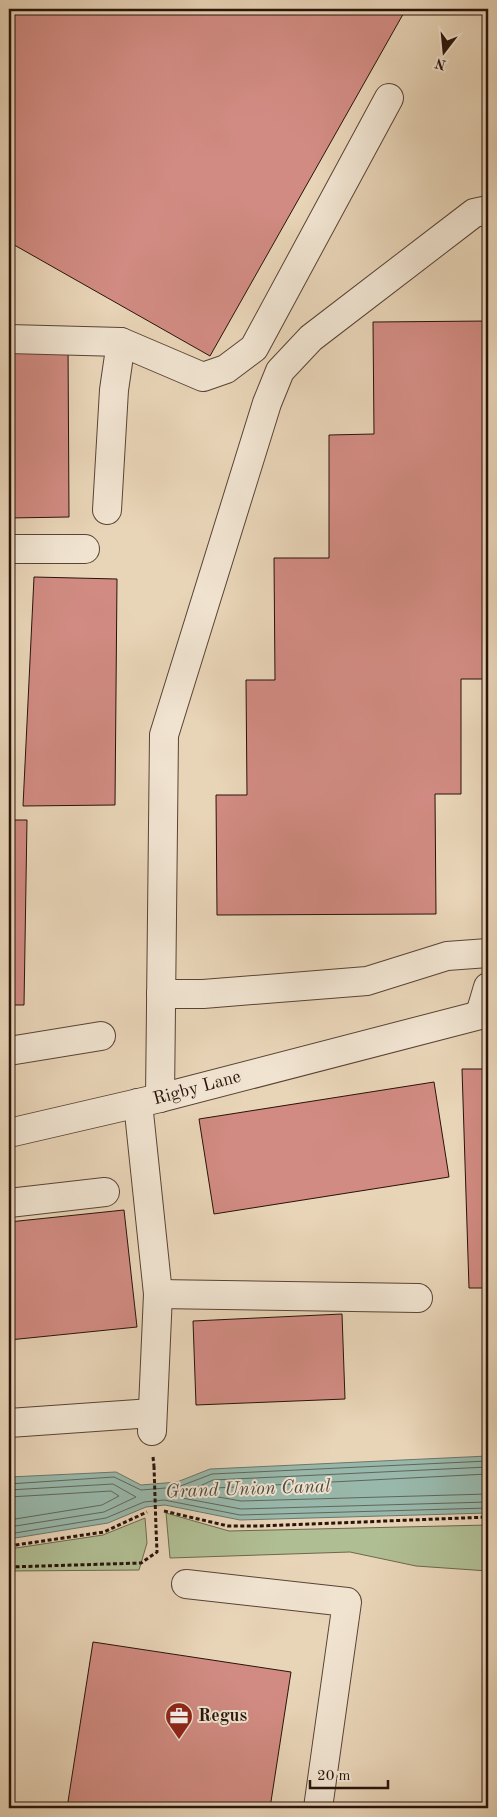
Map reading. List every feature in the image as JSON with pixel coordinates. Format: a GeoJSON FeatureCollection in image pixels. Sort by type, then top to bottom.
{"type":"FeatureCollection","features":[{"type":"Feature","properties":{"kind":"street"},"geometry":{"type":"LineString","coordinates":[[9,339],[120,342],[203,377],[226,369],[254,348],[389,98]]}},
{"type":"Feature","properties":{"kind":"street"},"geometry":{"type":"LineString","coordinates":[[9,1133],[149,1101],[161,994],[164,735],[267,403],[280,371],[311,338],[474,213],[488,210]]}},
{"type":"Feature","properties":{"kind":"street"},"geometry":{"type":"LineString","coordinates":[[107,510],[114,390],[120,342]]}},
{"type":"Feature","properties":{"kind":"street"},"geometry":{"type":"LineString","coordinates":[[9,549],[85,549]]}},
{"type":"Feature","properties":{"kind":"street"},"geometry":{"type":"LineString","coordinates":[[161,994],[204,994],[367,981],[448,956],[488,953]]}},
{"type":"Feature","properties":{"kind":"street"},"geometry":{"type":"LineString","coordinates":[[484,1014],[488,988]]}},
{"type":"Feature","properties":{"kind":"street","name":"Rigby Lane"},"geometry":{"type":"LineString","coordinates":[[9,1423],[152,1422],[158,1294],[149,1101],[484,1014]]}},
{"type":"Feature","properties":{"kind":"street"},"geometry":{"type":"LineString","coordinates":[[9,1050],[101,1036]]}},
{"type":"Feature","properties":{"kind":"street"},"geometry":{"type":"LineString","coordinates":[[9,1202],[105,1192]]}},
{"type":"Feature","properties":{"kind":"street"},"geometry":{"type":"LineString","coordinates":[[158,1294],[418,1298]]}},
{"type":"Feature","properties":{"kind":"street"},"geometry":{"type":"LineString","coordinates":[[186,1584],[347,1602],[318,1808]]}},
{"type":"Feature","properties":{"kind":"path"},"geometry":{"type":"LineString","coordinates":[[9,1566],[134,1564],[145,1562],[157,1552],[154,1466]]}},
{"type":"Feature","properties":{"kind":"path"},"geometry":{"type":"LineString","coordinates":[[164,1511],[228,1526],[488,1517]]}},
{"type":"Feature","properties":{"kind":"path"},"geometry":{"type":"LineString","coordinates":[[9,1546],[104,1532],[147,1512]]}},
{"type":"Feature","properties":{"kind":"green space"},"geometry":{"type":"Polygon","coordinates":[[[166,1513],[229,1531],[488,1525],[488,1571],[416,1566],[350,1552],[170,1558],[166,1513]]]}},
{"type":"Feature","properties":{"kind":"green space"},"geometry":{"type":"Polygon","coordinates":[[[145,1518],[147,1543],[139,1570],[9,1571],[9,1549],[103,1535],[145,1518]]]}},
{"type":"Feature","properties":{"kind":"water","name":"Grand Union Canal"},"geometry":{"type":"Polygon","coordinates":[[[488,1456],[488,1513],[240,1520],[165,1505],[146,1507],[108,1523],[9,1539],[9,1477],[116,1472],[141,1485],[177,1482],[210,1469],[488,1456]]]}},
{"type":"Feature","properties":{"kind":"building"},"geometry":{"type":"Polygon","coordinates":[[[9,9],[406,9],[210,356],[9,242],[9,9]]]}},
{"type":"Feature","properties":{"kind":"building"},"geometry":{"type":"Polygon","coordinates":[[[488,321],[488,679],[461,679],[461,794],[435,794],[436,914],[217,915],[216,795],[247,795],[246,680],[275,680],[274,558],[329,558],[329,435],[374,434],[373,322],[488,321]]]}},
{"type":"Feature","properties":{"kind":"building"},"geometry":{"type":"Polygon","coordinates":[[[68,342],[69,517],[9,518],[9,343],[68,342]]]}},
{"type":"Feature","properties":{"kind":"building"},"geometry":{"type":"Polygon","coordinates":[[[34,577],[117,579],[115,805],[23,806],[34,577]]]}},
{"type":"Feature","properties":{"kind":"building"},"geometry":{"type":"Polygon","coordinates":[[[9,820],[27,820],[24,1005],[9,1005],[9,820]]]}},
{"type":"Feature","properties":{"kind":"building"},"geometry":{"type":"Polygon","coordinates":[[[462,1069],[488,1069],[488,1288],[469,1288],[462,1069]]]}},
{"type":"Feature","properties":{"kind":"building"},"geometry":{"type":"Polygon","coordinates":[[[434,1082],[449,1177],[214,1214],[199,1119],[434,1082]]]}},
{"type":"Feature","properties":{"kind":"building"},"geometry":{"type":"Polygon","coordinates":[[[124,1210],[137,1327],[9,1340],[9,1222],[124,1210]]]}},
{"type":"Feature","properties":{"kind":"building"},"geometry":{"type":"Polygon","coordinates":[[[342,1314],[345,1399],[196,1405],[193,1321],[342,1314]]]}},
{"type":"Feature","properties":{"kind":"building","name":"Regus"},"geometry":{"type":"Polygon","coordinates":[[[93,1642],[291,1672],[270,1808],[67,1808],[93,1642]]]}},
{"type":"Feature","properties":{"kind":"railway"},"geometry":{"type":"LineString","coordinates":[[481,9],[488,13]]}},
{"type":"Feature","properties":{"kind":"place","name":"Regus"},"geometry":{"type":"Point","coordinates":[179,1740]}}]}
